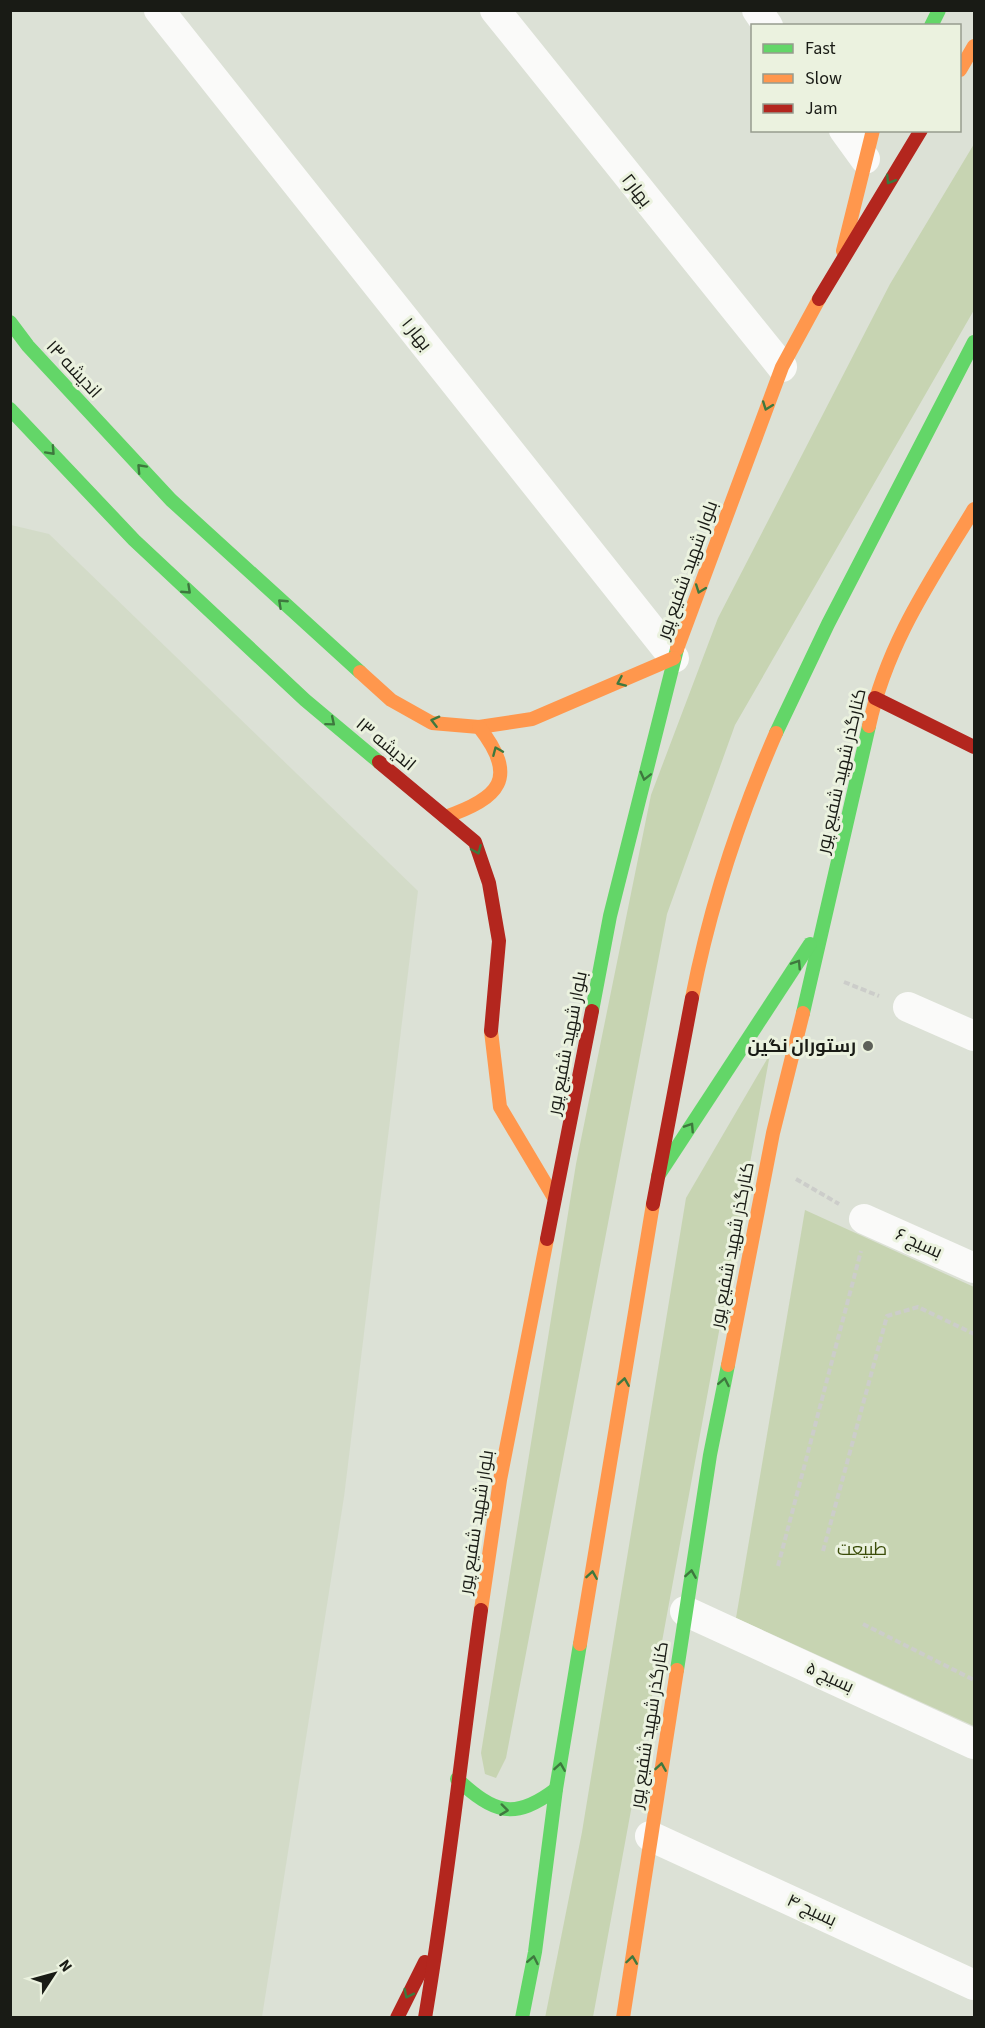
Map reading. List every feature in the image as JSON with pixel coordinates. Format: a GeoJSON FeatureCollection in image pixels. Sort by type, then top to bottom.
{"type":"FeatureCollection","features":[{"type":"Feature","properties":{"kind":"main road"},"geometry":{"type":"LineString","coordinates":[[932,24],[939,10]]}},
{"type":"Feature","properties":{"kind":"main road"},"geometry":{"type":"LineString","coordinates":[[961,68],[975,46]]}},
{"type":"Feature","properties":{"kind":"main road"},"geometry":{"type":"LineString","coordinates":[[842,256],[872,132]]}},
{"type":"Feature","properties":{"kind":"main road","name":"بلوار شهید شفیع پور"},"geometry":{"type":"LineString","coordinates":[[425,2018],[439,1934],[457,1779],[500,1480],[553,1196],[610,916],[674,658],[782,367],[842,256],[920,132]]}},
{"type":"Feature","properties":{"kind":"main road","name":"اندیشه ۱۳"},"geometry":{"type":"LineString","coordinates":[[10,322],[28,346],[171,500],[344,660],[391,700],[432,723],[479,727],[532,720],[674,658]]}},
{"type":"Feature","properties":{"kind":"main road"},"geometry":{"type":"LineString","coordinates":[[522,2018],[535,1952],[556,1789],[658,1176],[702,948],[735,833],[775,734],[823,634],[975,342]]}},
{"type":"Feature","properties":{"kind":"main road","name":"اندیشه ۱۳"},"geometry":{"type":"LineString","coordinates":[[10,409],[134,540],[305,700],[475,842],[489,883],[499,941],[490,1038],[500,1107],[553,1196]]}},
{"type":"Feature","properties":{"kind":"main road","name":"کنارگذر شهید شفیع پور"},"geometry":{"type":"LineString","coordinates":[[623,2018],[710,1455],[767,1162],[826,920],[875,698],[903,626],[975,509]]}},
{"type":"Feature","properties":{"kind":"main road"},"geometry":{"type":"LineString","coordinates":[[875,698],[975,747]]}},
{"type":"Feature","properties":{"kind":"main road"},"geometry":{"type":"LineString","coordinates":[[445,818],[473,809],[492,794],[503,769],[497,746],[479,727]]}},
{"type":"Feature","properties":{"kind":"main road"},"geometry":{"type":"LineString","coordinates":[[658,1176],[826,920]]}},
{"type":"Feature","properties":{"kind":"main road"},"geometry":{"type":"LineString","coordinates":[[457,1779],[487,1806],[504,1812],[532,1806],[556,1789]]}},
{"type":"Feature","properties":{"kind":"main road"},"geometry":{"type":"LineString","coordinates":[[397,2018],[439,1934]]}},
{"type":"Feature","properties":{"kind":"street","name":"بهار ۱"},"geometry":{"type":"LineString","coordinates":[[159,10],[674,658]]}},
{"type":"Feature","properties":{"kind":"street","name":"بهار۲"},"geometry":{"type":"LineString","coordinates":[[495,10],[782,367]]}},
{"type":"Feature","properties":{"kind":"street"},"geometry":{"type":"LineString","coordinates":[[757,10],[767,24]]}},
{"type":"Feature","properties":{"kind":"street"},"geometry":{"type":"LineString","coordinates":[[845,132],[865,159]]}},
{"type":"Feature","properties":{"kind":"street"},"geometry":{"type":"LineString","coordinates":[[908,1007],[975,1036]]}},
{"type":"Feature","properties":{"kind":"street","name":"بسیج ۶"},"geometry":{"type":"LineString","coordinates":[[863,1232],[975,1268]]}},
{"type":"Feature","properties":{"kind":"street","name":"بسیج ۵"},"geometry":{"type":"LineString","coordinates":[[685,1611],[975,1744]]}},
{"type":"Feature","properties":{"kind":"street","name":"بسیج ۴"},"geometry":{"type":"LineString","coordinates":[[650,1836],[975,1985]]}},
{"type":"Feature","properties":{"kind":"path"},"geometry":{"type":"LineString","coordinates":[[813,969],[908,1007]]}},
{"type":"Feature","properties":{"kind":"path"},"geometry":{"type":"LineString","coordinates":[[767,1162],[863,1232],[778,1566]]}},
{"type":"Feature","properties":{"kind":"path"},"geometry":{"type":"LineString","coordinates":[[823,1551],[887,1316],[918,1307],[975,1334]]}},
{"type":"Feature","properties":{"kind":"path"},"geometry":{"type":"LineString","coordinates":[[863,1624],[975,1680]]}},
{"type":"Feature","properties":{"kind":"shaded area"},"geometry":{"type":"Polygon","coordinates":[[[11,525],[49,534],[418,891],[344,1497],[262,2017],[11,2017],[11,525]]]}},
{"type":"Feature","properties":{"kind":"green space"},"geometry":{"type":"Polygon","coordinates":[[[974,144],[974,310],[735,725],[667,914],[506,1758],[496,1778],[485,1774],[481,1753],[576,1164],[651,795],[718,618],[890,284],[974,144]]]}},
{"type":"Feature","properties":{"kind":"green space"},"geometry":{"type":"Polygon","coordinates":[[[770,1054],[593,2017],[545,2018],[582,1832],[686,1198],[770,1054]]]}},
{"type":"Feature","properties":{"kind":"green space","name":"طبیعت"},"geometry":{"type":"Polygon","coordinates":[[[805,1210],[974,1287],[974,1726],[736,1618],[805,1210]]]}},
{"type":"Feature","properties":{"kind":"traffic: fast"},"geometry":{"type":"LineString","coordinates":[[932,24],[939,10]]}},
{"type":"Feature","properties":{"kind":"traffic: fast"},"geometry":{"type":"LineString","coordinates":[[10,322],[28,346],[171,500],[360,672]]}},
{"type":"Feature","properties":{"kind":"traffic: fast"},"geometry":{"type":"LineString","coordinates":[[776,733],[828,624],[974,342]]}},
{"type":"Feature","properties":{"kind":"traffic: fast"},"geometry":{"type":"LineString","coordinates":[[10,409],[134,540],[305,700],[379,762]]}},
{"type":"Feature","properties":{"kind":"traffic: fast"},"geometry":{"type":"LineString","coordinates":[[592,1011],[610,916],[677,649]]}},
{"type":"Feature","properties":{"kind":"traffic: fast"},"geometry":{"type":"LineString","coordinates":[[803,1013],[869,726]]}},
{"type":"Feature","properties":{"kind":"traffic: fast"},"geometry":{"type":"LineString","coordinates":[[658,1176],[810,944]]}},
{"type":"Feature","properties":{"kind":"traffic: fast"},"geometry":{"type":"LineString","coordinates":[[677,1670],[710,1455],[728,1365]]}},
{"type":"Feature","properties":{"kind":"traffic: fast"},"geometry":{"type":"LineString","coordinates":[[522,2018],[535,1952],[556,1789],[580,1644]]}},
{"type":"Feature","properties":{"kind":"traffic: fast"},"geometry":{"type":"LineString","coordinates":[[457,1779],[482,1799],[505,1809],[528,1806],[556,1789]]}},
{"type":"Feature","properties":{"kind":"traffic: slow"},"geometry":{"type":"LineString","coordinates":[[961,68],[974,46]]}},
{"type":"Feature","properties":{"kind":"traffic: slow"},"geometry":{"type":"LineString","coordinates":[[843,251],[873,132]]}},
{"type":"Feature","properties":{"kind":"traffic: slow"},"geometry":{"type":"LineString","coordinates":[[677,649],[782,367],[819,299]]}},
{"type":"Feature","properties":{"kind":"traffic: slow"},"geometry":{"type":"LineString","coordinates":[[869,726],[887,667],[912,613],[974,509]]}},
{"type":"Feature","properties":{"kind":"traffic: slow"},"geometry":{"type":"LineString","coordinates":[[360,672],[391,700],[432,723],[479,727],[532,719],[674,658]]}},
{"type":"Feature","properties":{"kind":"traffic: slow"},"geometry":{"type":"LineString","coordinates":[[445,817],[479,802],[498,784],[500,773],[498,760],[479,727]]}},
{"type":"Feature","properties":{"kind":"traffic: slow"},"geometry":{"type":"LineString","coordinates":[[692,998],[727,863],[776,733]]}},
{"type":"Feature","properties":{"kind":"traffic: slow"},"geometry":{"type":"LineString","coordinates":[[728,1365],[773,1133],[803,1013]]}},
{"type":"Feature","properties":{"kind":"traffic: slow"},"geometry":{"type":"LineString","coordinates":[[491,1031],[500,1107],[553,1196]]}},
{"type":"Feature","properties":{"kind":"traffic: slow"},"geometry":{"type":"LineString","coordinates":[[580,1644],[653,1204]]}},
{"type":"Feature","properties":{"kind":"traffic: slow"},"geometry":{"type":"LineString","coordinates":[[481,1610],[500,1480],[547,1239]]}},
{"type":"Feature","properties":{"kind":"traffic: slow"},"geometry":{"type":"LineString","coordinates":[[623,2018],[677,1670]]}},
{"type":"Feature","properties":{"kind":"traffic: jam"},"geometry":{"type":"LineString","coordinates":[[819,299],[920,132]]}},
{"type":"Feature","properties":{"kind":"traffic: jam"},"geometry":{"type":"LineString","coordinates":[[875,698],[974,747]]}},
{"type":"Feature","properties":{"kind":"traffic: jam"},"geometry":{"type":"LineString","coordinates":[[379,762],[475,842],[489,883],[499,941],[491,1031]]}},
{"type":"Feature","properties":{"kind":"traffic: jam"},"geometry":{"type":"LineString","coordinates":[[653,1204],[692,998]]}},
{"type":"Feature","properties":{"kind":"traffic: jam"},"geometry":{"type":"LineString","coordinates":[[547,1239],[592,1011]]}},
{"type":"Feature","properties":{"kind":"traffic: jam"},"geometry":{"type":"LineString","coordinates":[[425,2018],[448,1865],[481,1610]]}},
{"type":"Feature","properties":{"kind":"traffic: jam"},"geometry":{"type":"LineString","coordinates":[[397,2018],[425,1962]]}},
{"type":"Feature","properties":{"kind":"place","name":"رستوران نگین"},"geometry":{"type":"Point","coordinates":[868,1046]}}]}
